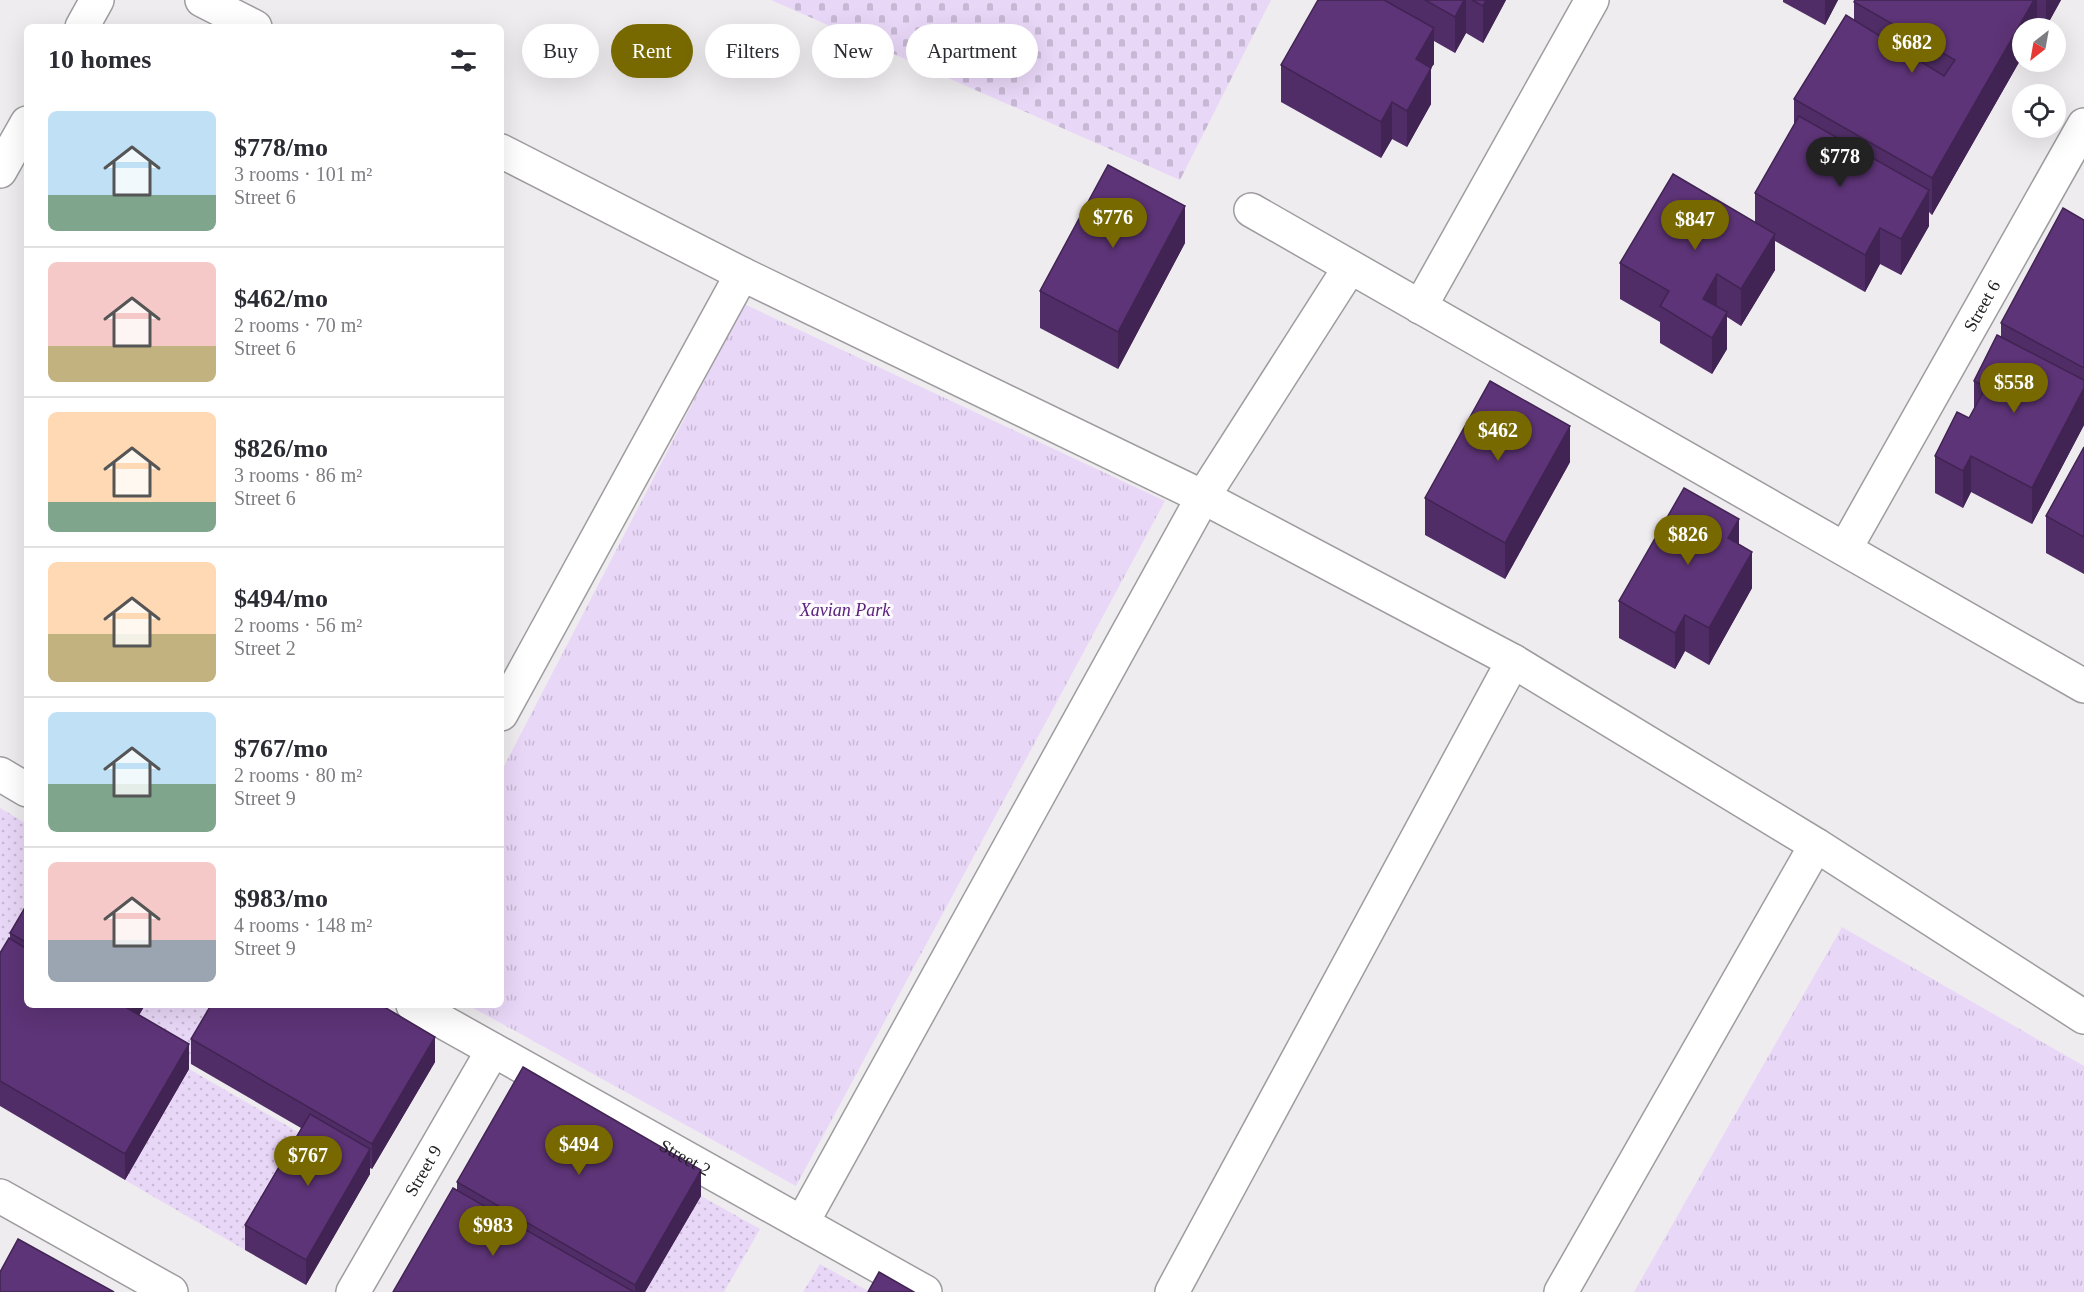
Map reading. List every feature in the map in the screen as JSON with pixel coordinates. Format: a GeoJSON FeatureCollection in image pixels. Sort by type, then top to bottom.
{"type":"FeatureCollection","features":[{"type":"Feature","properties":{"kind":"street"},"geometry":{"type":"LineString","coordinates":[[84,24],[97,0]]}},
{"type":"Feature","properties":{"kind":"street"},"geometry":{"type":"LineString","coordinates":[[202,0],[249,24]]}},
{"type":"Feature","properties":{"kind":"street"},"geometry":{"type":"LineString","coordinates":[[1420,307],[1592,0]]}},
{"type":"Feature","properties":{"kind":"street"},"geometry":{"type":"LineString","coordinates":[[0,171],[24,128]]}},
{"type":"Feature","properties":{"kind":"street","name":"Street 6"},"geometry":{"type":"LineString","coordinates":[[1845,549],[2083,130]]}},
{"type":"Feature","properties":{"kind":"street"},"geometry":{"type":"LineString","coordinates":[[504,153],[742,274],[1203,497],[1513,661],[1816,845],[2084,1017]]}},
{"type":"Feature","properties":{"kind":"street"},"geometry":{"type":"LineString","coordinates":[[1251,210],[2084,686]]}},
{"type":"Feature","properties":{"kind":"street"},"geometry":{"type":"LineString","coordinates":[[802,1223],[1203,497],[1350,267]]}},
{"type":"Feature","properties":{"kind":"street"},"geometry":{"type":"LineString","coordinates":[[504,709],[742,274]]}},
{"type":"Feature","properties":{"kind":"street"},"geometry":{"type":"LineString","coordinates":[[1172,1292],[1513,661]]}},
{"type":"Feature","properties":{"kind":"street"},"geometry":{"type":"LineString","coordinates":[[0,774],[24,787]]}},
{"type":"Feature","properties":{"kind":"street"},"geometry":{"type":"LineString","coordinates":[[1561,1292],[1816,845]]}},
{"type":"Feature","properties":{"kind":"street","name":"Street 2"},"geometry":{"type":"LineString","coordinates":[[418,1008],[925,1292]]}},
{"type":"Feature","properties":{"kind":"street","name":"Street 9"},"geometry":{"type":"LineString","coordinates":[[353,1292],[493,1050]]}},
{"type":"Feature","properties":{"kind":"street"},"geometry":{"type":"LineString","coordinates":[[0,1196],[171,1292]]}},
{"type":"Feature","properties":{"kind":"green space"},"geometry":{"type":"Polygon","coordinates":[[[771,0],[1271,0],[1180,180],[948,78],[1038,78],[1038,24],[906,24],[906,59],[894,54],[894,24],[826,24],[771,0]]]}},
{"type":"Feature","properties":{"kind":"green space","name":"Xavian Park"},"geometry":{"type":"Polygon","coordinates":[[[744,304],[1165,501],[796,1186],[473,1008],[504,1008],[504,766],[744,304]]]}},
{"type":"Feature","properties":{"kind":"green space"},"geometry":{"type":"Polygon","coordinates":[[[0,808],[24,822],[24,935],[10,958],[0,952],[0,808]]]}},
{"type":"Feature","properties":{"kind":"green space"},"geometry":{"type":"Polygon","coordinates":[[[1842,927],[2084,1066],[2084,1292],[1634,1292],[1842,927]]]}},
{"type":"Feature","properties":{"kind":"green space"},"geometry":{"type":"Polygon","coordinates":[[[143,1008],[224,1008],[191,1064],[131,1029],[143,1008]]]}},
{"type":"Feature","properties":{"kind":"green space"},"geometry":{"type":"Polygon","coordinates":[[[189,1069],[310,1139],[245,1250],[125,1180],[189,1069]]]}},
{"type":"Feature","properties":{"kind":"green space"},"geometry":{"type":"Polygon","coordinates":[[[701,1196],[760,1229],[724,1292],[645,1292],[701,1196]]]}},
{"type":"Feature","properties":{"kind":"green space"},"geometry":{"type":"Polygon","coordinates":[[[820,1264],[870,1292],[803,1292],[820,1264]]]}},
{"type":"Feature","properties":{"kind":"building"},"geometry":{"type":"Polygon","coordinates":[[[1318,0],[1384,0],[1434,28],[1416,59],[1431,68],[1407,111],[1392,102],[1381,122],[1281,65],[1318,0]]]}},
{"type":"Feature","properties":{"kind":"building"},"geometry":{"type":"Polygon","coordinates":[[[1425,0],[1464,0],[1455,17],[1425,0]]]}},
{"type":"Feature","properties":{"kind":"building"},"geometry":{"type":"Polygon","coordinates":[[[1472,0],[1486,0],[1483,6],[1472,0]]]}},
{"type":"Feature","properties":{"kind":"building"},"geometry":{"type":"Polygon","coordinates":[[[1855,0],[2034,0],[2024,18],[2012,18],[2012,38],[1932,178],[1794,99],[1846,15],[1944,76],[1955,60],[1854,2],[1855,0]]]}},
{"type":"Feature","properties":{"kind":"building"},"geometry":{"type":"Polygon","coordinates":[[[1799,116],[1929,190],[1901,239],[1880,228],[1865,255],[1755,193],[1799,116]]]}},
{"type":"Feature","properties":{"kind":"building"},"geometry":{"type":"Polygon","coordinates":[[[1108,165],[1185,206],[1118,332],[1040,291],[1108,165]]]}},
{"type":"Feature","properties":{"kind":"building"},"geometry":{"type":"Polygon","coordinates":[[[1673,174],[1775,234],[1741,289],[1717,274],[1703,299],[1727,312],[1712,338],[1660,306],[1669,291],[1620,263],[1673,174]]]}},
{"type":"Feature","properties":{"kind":"building"},"geometry":{"type":"Polygon","coordinates":[[[2063,208],[2084,220],[2084,368],[2001,323],[2063,208]]]}},
{"type":"Feature","properties":{"kind":"building"},"geometry":{"type":"Polygon","coordinates":[[[1997,335],[2084,380],[2084,388],[2032,488],[1971,456],[1963,471],[1935,456],[1957,412],[1969,418],[1986,387],[1974,381],[1997,335]]]}},
{"type":"Feature","properties":{"kind":"building"},"geometry":{"type":"Polygon","coordinates":[[[1490,381],[1570,426],[1505,543],[1425,498],[1490,381]]]}},
{"type":"Feature","properties":{"kind":"building"},"geometry":{"type":"Polygon","coordinates":[[[2084,447],[2084,537],[2046,516],[2084,447]]]}},
{"type":"Feature","properties":{"kind":"building"},"geometry":{"type":"Polygon","coordinates":[[[1684,488],[1739,519],[1728,538],[1752,552],[1709,628],[1685,615],[1675,633],[1619,601],[1684,488]]]}},
{"type":"Feature","properties":{"kind":"building"},"geometry":{"type":"Polygon","coordinates":[[[24,909],[24,941],[10,933],[24,909]]]}},
{"type":"Feature","properties":{"kind":"building"},"geometry":{"type":"Polygon","coordinates":[[[9,938],[24,947],[24,1008],[127,1008],[189,1044],[125,1154],[0,1081],[0,953],[9,938]]]}},
{"type":"Feature","properties":{"kind":"building"},"geometry":{"type":"Polygon","coordinates":[[[209,1008],[386,1008],[435,1037],[372,1144],[191,1039],[209,1008]]]}},
{"type":"Feature","properties":{"kind":"building"},"geometry":{"type":"Polygon","coordinates":[[[523,1067],[701,1170],[635,1285],[457,1182],[523,1067]]]}},
{"type":"Feature","properties":{"kind":"building"},"geometry":{"type":"Polygon","coordinates":[[[310,1114],[370,1149],[306,1260],[245,1225],[310,1114]]]}},
{"type":"Feature","properties":{"kind":"building"},"geometry":{"type":"Polygon","coordinates":[[[453,1188],[634,1292],[393,1292],[453,1188]]]}},
{"type":"Feature","properties":{"kind":"building"},"geometry":{"type":"Polygon","coordinates":[[[18,1239],[114,1292],[0,1292],[0,1272],[18,1239]]]}},
{"type":"Feature","properties":{"kind":"building"},"geometry":{"type":"Polygon","coordinates":[[[879,1272],[914,1292],[868,1292],[879,1272]]]}}]}
